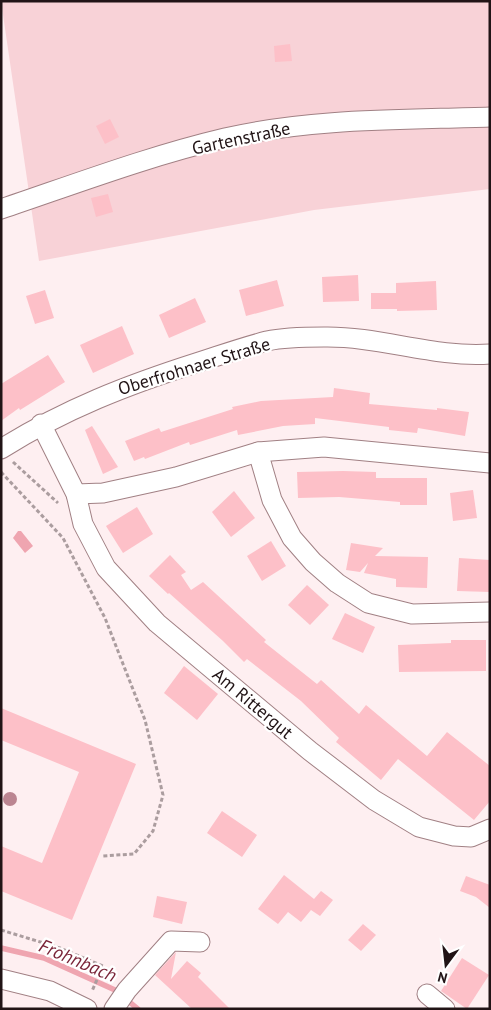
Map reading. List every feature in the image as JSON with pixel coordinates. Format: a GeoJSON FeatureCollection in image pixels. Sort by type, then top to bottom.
{"type":"FeatureCollection","features":[{"type":"Feature","properties":{"kind":"street","name":"Gartenstraße"},"geometry":{"type":"LineString","coordinates":[[1,209],[156,158],[226,138],[316,123],[490,117]]}},
{"type":"Feature","properties":{"kind":"street","name":"Oberfrohnaer Straße"},"geometry":{"type":"LineString","coordinates":[[5,453],[41,424],[90,400],[182,368],[269,341],[325,337],[372,341],[423,350],[469,355],[490,354]]}},
{"type":"Feature","properties":{"kind":"street","name":"Am Rittergut"},"geometry":{"type":"LineString","coordinates":[[41,424],[76,494],[83,524],[106,568],[157,623],[310,751],[374,800],[419,826],[454,836],[471,837],[490,829]]}},
{"type":"Feature","properties":{"kind":"street"},"geometry":{"type":"LineString","coordinates":[[76,494],[103,493],[176,477],[258,452],[324,447],[490,463]]}},
{"type":"Feature","properties":{"kind":"street"},"geometry":{"type":"LineString","coordinates":[[258,452],[272,500],[292,538],[313,562],[337,583],[368,602],[412,614],[490,612]]}},
{"type":"Feature","properties":{"kind":"street"},"geometry":{"type":"LineString","coordinates":[[119,1001],[171,942],[200,942]]}},
{"type":"Feature","properties":{"kind":"street"},"geometry":{"type":"LineString","coordinates":[[1,979],[89,1000]]}},
{"type":"Feature","properties":{"kind":"street"},"geometry":{"type":"LineString","coordinates":[[428,994],[445,1009]]}},
{"type":"Feature","properties":{"kind":"path"},"geometry":{"type":"LineString","coordinates":[[5,453],[83,524]]}},
{"type":"Feature","properties":{"kind":"path"},"geometry":{"type":"LineString","coordinates":[[1,472],[63,538],[105,618],[146,720],[163,794],[153,831],[134,854],[102,856]]}},
{"type":"Feature","properties":{"kind":"path"},"geometry":{"type":"LineString","coordinates":[[1,930],[60,948],[103,966],[89,1000]]}},
{"type":"Feature","properties":{"kind":"shaded area"},"geometry":{"type":"Polygon","coordinates":[[[1,1],[490,1],[490,189],[314,210],[39,261],[1,1]]]}},
{"type":"Feature","properties":{"kind":"shaded area"},"geometry":{"type":"Polygon","coordinates":[[[18,531],[21,531],[33,546],[25,553],[13,538],[18,531]]]}},
{"type":"Feature","properties":{"kind":"building"},"geometry":{"type":"Polygon","coordinates":[[[290,44],[292,61],[275,62],[274,46],[290,44]]]}},
{"type":"Feature","properties":{"kind":"building"},"geometry":{"type":"Polygon","coordinates":[[[110,119],[119,137],[105,144],[96,126],[110,119]]]}},
{"type":"Feature","properties":{"kind":"building"},"geometry":{"type":"Polygon","coordinates":[[[108,194],[113,212],[96,217],[91,198],[108,194]]]}},
{"type":"Feature","properties":{"kind":"building"},"geometry":{"type":"Polygon","coordinates":[[[358,275],[359,301],[323,302],[322,277],[358,275]]]}},
{"type":"Feature","properties":{"kind":"building"},"geometry":{"type":"Polygon","coordinates":[[[277,280],[284,306],[246,316],[239,290],[277,280]]]}},
{"type":"Feature","properties":{"kind":"building"},"geometry":{"type":"Polygon","coordinates":[[[436,281],[437,310],[397,311],[397,309],[371,309],[371,293],[396,293],[396,283],[436,281]]]}},
{"type":"Feature","properties":{"kind":"building"},"geometry":{"type":"Polygon","coordinates":[[[45,290],[54,318],[35,324],[26,296],[45,290]]]}},
{"type":"Feature","properties":{"kind":"building"},"geometry":{"type":"Polygon","coordinates":[[[195,298],[206,322],[169,338],[159,315],[195,298]]]}},
{"type":"Feature","properties":{"kind":"building"},"geometry":{"type":"Polygon","coordinates":[[[122,326],[134,354],[93,373],[80,345],[122,326]]]}},
{"type":"Feature","properties":{"kind":"building"},"geometry":{"type":"Polygon","coordinates":[[[48,355],[65,382],[20,410],[19,408],[1,421],[1,384],[48,355]]]}},
{"type":"Feature","properties":{"kind":"building"},"geometry":{"type":"Polygon","coordinates":[[[334,388],[370,393],[369,404],[469,412],[465,436],[418,428],[417,433],[389,430],[389,427],[315,418],[315,424],[283,426],[238,435],[237,430],[190,445],[189,442],[145,459],[144,457],[134,461],[125,441],[159,428],[161,432],[233,409],[232,407],[261,401],[333,397],[334,388]]]}},
{"type":"Feature","properties":{"kind":"building"},"geometry":{"type":"Polygon","coordinates":[[[92,426],[118,467],[103,474],[85,430],[92,426]]]}},
{"type":"Feature","properties":{"kind":"building"},"geometry":{"type":"Polygon","coordinates":[[[297,472],[376,472],[376,478],[427,478],[427,505],[400,505],[400,502],[339,497],[298,498],[297,472]]]}},
{"type":"Feature","properties":{"kind":"building"},"geometry":{"type":"Polygon","coordinates":[[[473,490],[477,518],[453,521],[450,493],[473,490]]]}},
{"type":"Feature","properties":{"kind":"building"},"geometry":{"type":"Polygon","coordinates":[[[234,491],[255,518],[231,537],[212,512],[234,491]]]}},
{"type":"Feature","properties":{"kind":"building"},"geometry":{"type":"Polygon","coordinates":[[[137,507],[153,534],[123,553],[106,526],[137,507]]]}},
{"type":"Feature","properties":{"kind":"building"},"geometry":{"type":"Polygon","coordinates":[[[271,541],[286,566],[262,581],[247,556],[271,541]]]}},
{"type":"Feature","properties":{"kind":"building"},"geometry":{"type":"Polygon","coordinates":[[[351,543],[383,548],[375,556],[428,557],[427,588],[396,587],[396,579],[364,573],[368,563],[360,572],[346,570],[351,543]]]}},
{"type":"Feature","properties":{"kind":"building"},"geometry":{"type":"Polygon","coordinates":[[[170,555],[186,572],[181,575],[191,590],[203,582],[266,640],[264,642],[317,684],[321,680],[359,714],[366,705],[427,756],[447,732],[490,766],[490,801],[474,820],[398,759],[381,780],[336,742],[339,738],[301,701],[247,659],[244,662],[149,576],[170,555]]]}},
{"type":"Feature","properties":{"kind":"building"},"geometry":{"type":"Polygon","coordinates":[[[459,558],[490,560],[490,592],[457,591],[459,558]]]}},
{"type":"Feature","properties":{"kind":"building"},"geometry":{"type":"Polygon","coordinates":[[[307,585],[329,605],[310,625],[288,605],[307,585]]]}},
{"type":"Feature","properties":{"kind":"building"},"geometry":{"type":"Polygon","coordinates":[[[345,613],[375,627],[363,653],[332,639],[345,613]]]}},
{"type":"Feature","properties":{"kind":"building"},"geometry":{"type":"Polygon","coordinates":[[[451,640],[486,640],[486,671],[399,672],[398,645],[451,643],[451,640]]]}},
{"type":"Feature","properties":{"kind":"building"},"geometry":{"type":"Polygon","coordinates":[[[184,666],[218,694],[197,720],[164,693],[184,666]]]}},
{"type":"Feature","properties":{"kind":"building"},"geometry":{"type":"Polygon","coordinates":[[[1,708],[136,764],[72,920],[1,891],[1,846],[42,863],[79,772],[1,740],[1,708]]]}},
{"type":"Feature","properties":{"kind":"building"},"geometry":{"type":"Polygon","coordinates":[[[222,811],[257,835],[242,857],[207,833],[222,811]]]}},
{"type":"Feature","properties":{"kind":"building"},"geometry":{"type":"Polygon","coordinates":[[[284,875],[314,899],[321,891],[333,900],[320,916],[311,910],[301,922],[288,912],[278,924],[258,909],[284,875]]]}},
{"type":"Feature","properties":{"kind":"building"},"geometry":{"type":"Polygon","coordinates":[[[466,876],[490,885],[490,908],[476,897],[460,891],[466,876]]]}},
{"type":"Feature","properties":{"kind":"building"},"geometry":{"type":"Polygon","coordinates":[[[157,896],[187,902],[182,924],[153,917],[157,896]]]}},
{"type":"Feature","properties":{"kind":"building"},"geometry":{"type":"Polygon","coordinates":[[[363,924],[376,935],[361,951],[348,940],[363,924]]]}},
{"type":"Feature","properties":{"kind":"building"},"geometry":{"type":"Polygon","coordinates":[[[176,952],[171,979],[187,961],[201,973],[198,977],[230,1009],[192,1009],[155,975],[176,952]]]}},
{"type":"Feature","properties":{"kind":"building"},"geometry":{"type":"Polygon","coordinates":[[[462,958],[489,975],[467,1009],[441,991],[462,958]]]}},
{"type":"Feature","properties":{"kind":"waterway","name":"Frohnbach"},"geometry":{"type":"LineString","coordinates":[[1,948],[44,958],[115,990],[138,1009]]}}]}
